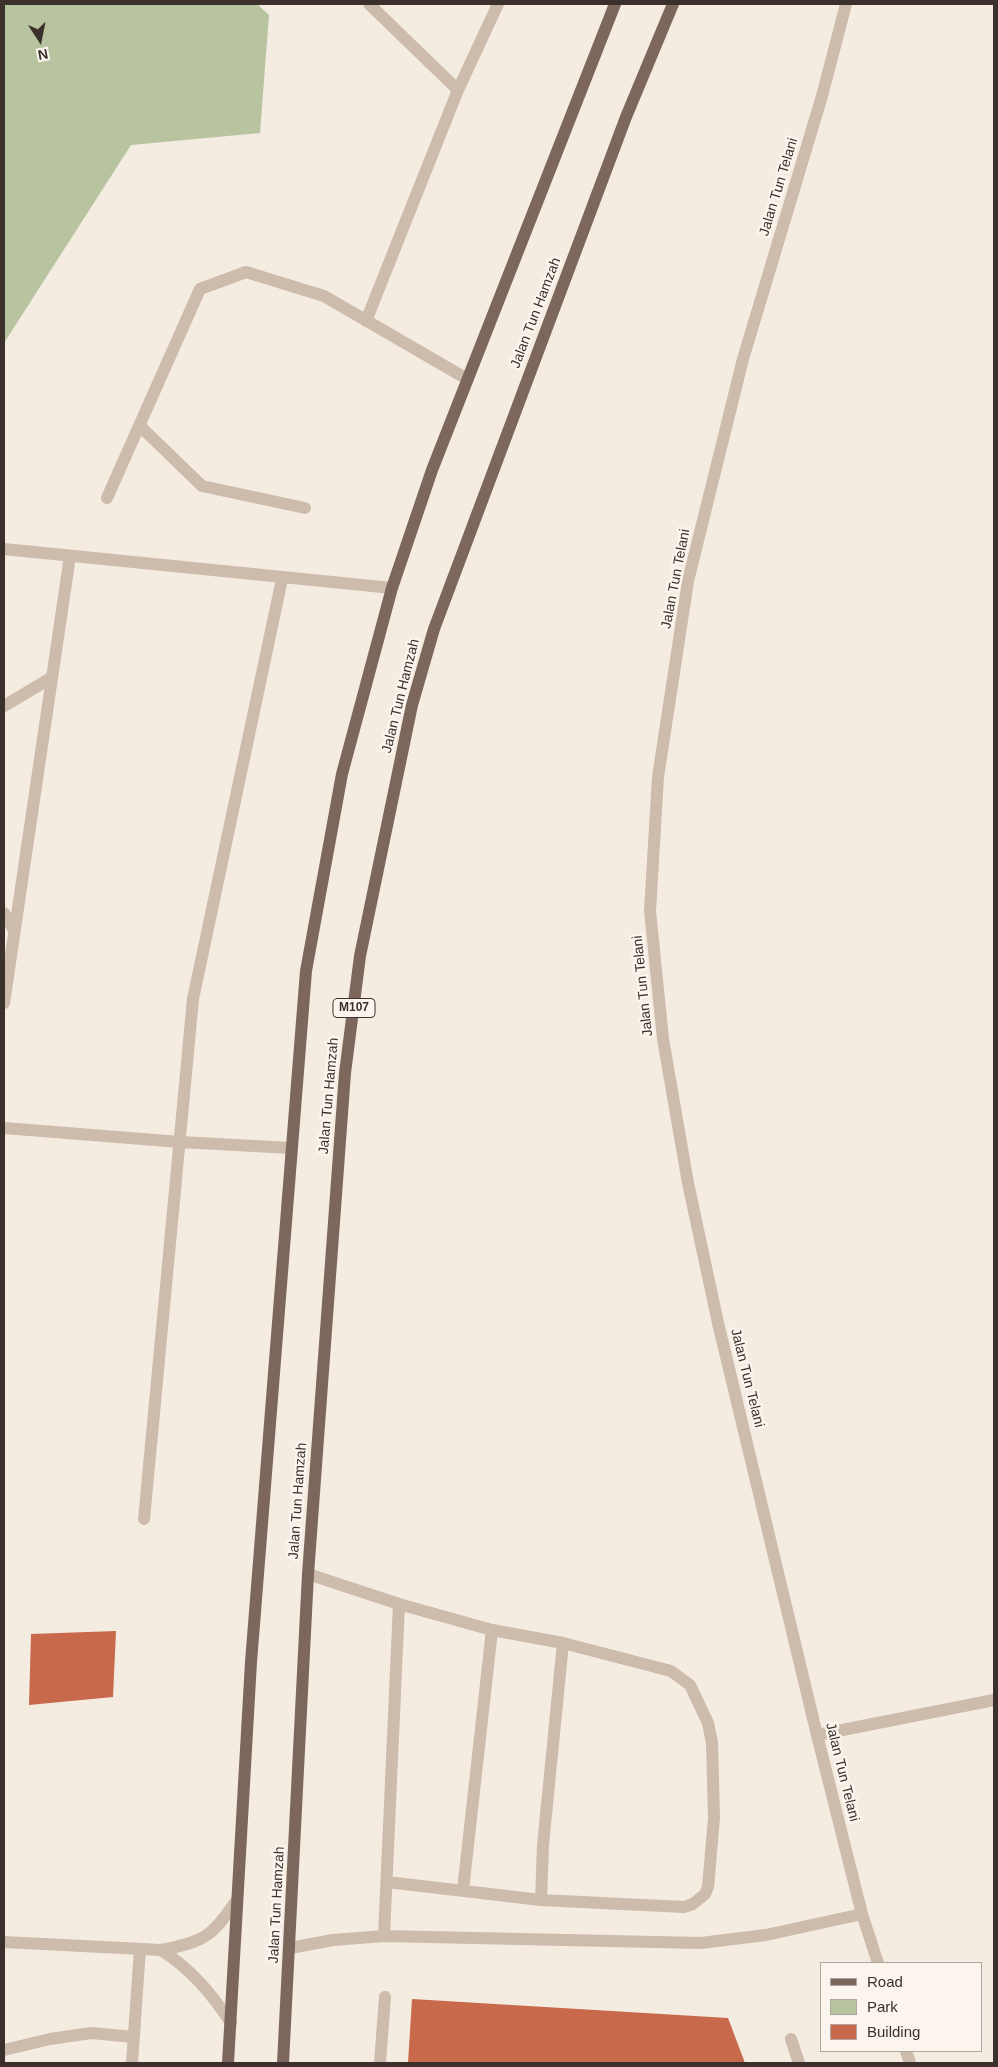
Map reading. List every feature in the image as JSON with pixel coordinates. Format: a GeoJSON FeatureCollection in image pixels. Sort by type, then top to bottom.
{"type":"FeatureCollection","features":[{"type":"Feature","properties":{"kind":"main road"},"geometry":{"type":"LineString","coordinates":[[228,2063],[251,1662],[306,971],[342,774],[392,588],[432,470],[615,4]]}},
{"type":"Feature","properties":{"kind":"main road","name":"Jalan Tun Hamzah"},"geometry":{"type":"LineString","coordinates":[[283,2063],[308,1574],[347,1063],[360,956],[412,705],[434,629],[626,116],[672,4]]}},
{"type":"Feature","properties":{"kind":"main road"},"geometry":{"type":"LineString","coordinates":[[626,116],[682,4]]}},
{"type":"Feature","properties":{"kind":"street"},"geometry":{"type":"LineString","coordinates":[[369,4],[458,90]]}},
{"type":"Feature","properties":{"kind":"street"},"geometry":{"type":"LineString","coordinates":[[366,321],[458,90],[498,4]]}},
{"type":"Feature","properties":{"kind":"street","name":"Jalan Tun Telani"},"geometry":{"type":"LineString","coordinates":[[846,4],[822,96],[743,359],[688,581],[658,777],[650,911],[663,1039],[688,1183],[720,1333],[817,1735],[862,1914],[878,1962]]}},
{"type":"Feature","properties":{"kind":"street"},"geometry":{"type":"LineString","coordinates":[[108,498],[200,289],[246,272],[324,296],[467,379]]}},
{"type":"Feature","properties":{"kind":"street"},"geometry":{"type":"LineString","coordinates":[[140,426],[202,486],[305,508]]}},
{"type":"Feature","properties":{"kind":"street"},"geometry":{"type":"LineString","coordinates":[[4,549],[392,588]]}},
{"type":"Feature","properties":{"kind":"street"},"geometry":{"type":"LineString","coordinates":[[4,1003],[70,556]]}},
{"type":"Feature","properties":{"kind":"street"},"geometry":{"type":"LineString","coordinates":[[144,1520],[193,999],[282,578]]}},
{"type":"Feature","properties":{"kind":"street"},"geometry":{"type":"LineString","coordinates":[[4,706],[51,678]]}},
{"type":"Feature","properties":{"kind":"street"},"geometry":{"type":"LineString","coordinates":[[4,913],[14,930]]}},
{"type":"Feature","properties":{"kind":"street"},"geometry":{"type":"LineString","coordinates":[[5,1125],[180,1142],[291,1148]]}},
{"type":"Feature","properties":{"kind":"street"},"geometry":{"type":"LineString","coordinates":[[308,1574],[399,1604],[492,1630],[563,1643],[671,1671],[690,1685],[705,1716],[712,1743],[714,1818],[712,1854],[705,1894],[694,1904],[684,1907],[541,1900],[387,1882]]}},
{"type":"Feature","properties":{"kind":"street"},"geometry":{"type":"LineString","coordinates":[[384,1936],[399,1604]]}},
{"type":"Feature","properties":{"kind":"street"},"geometry":{"type":"LineString","coordinates":[[463,1890],[492,1630]]}},
{"type":"Feature","properties":{"kind":"street"},"geometry":{"type":"LineString","coordinates":[[541,1900],[544,1845],[563,1643]]}},
{"type":"Feature","properties":{"kind":"street"},"geometry":{"type":"LineString","coordinates":[[817,1735],[994,1700]]}},
{"type":"Feature","properties":{"kind":"street"},"geometry":{"type":"LineString","coordinates":[[4,1942],[161,1950],[186,1946],[207,1937],[222,1922],[236,1901]]}},
{"type":"Feature","properties":{"kind":"street"},"geometry":{"type":"LineString","coordinates":[[290,1948],[333,1940],[384,1936],[701,1943],[766,1935],[862,1914]]}},
{"type":"Feature","properties":{"kind":"street"},"geometry":{"type":"LineString","coordinates":[[132,2063],[140,1949]]}},
{"type":"Feature","properties":{"kind":"street"},"geometry":{"type":"LineString","coordinates":[[161,1950],[182,1964],[199,1980],[214,1997],[231,2023]]}},
{"type":"Feature","properties":{"kind":"street"},"geometry":{"type":"LineString","coordinates":[[380,2063],[385,1997]]}},
{"type":"Feature","properties":{"kind":"street"},"geometry":{"type":"LineString","coordinates":[[4,2050],[50,2039],[91,2034],[134,2037]]}},
{"type":"Feature","properties":{"kind":"street"},"geometry":{"type":"LineString","coordinates":[[790,2038],[798,2063]]}},
{"type":"Feature","properties":{"kind":"green space"},"geometry":{"type":"Polygon","coordinates":[[[4,4],[257,4],[269,15],[260,133],[131,145],[4,343],[4,4]]]}},
{"type":"Feature","properties":{"kind":"building"},"geometry":{"type":"Polygon","coordinates":[[[116,1631],[113,1697],[29,1705],[31,1634],[116,1631]]]}},
{"type":"Feature","properties":{"kind":"building"},"geometry":{"type":"Polygon","coordinates":[[[412,1999],[728,2018],[745,2063],[408,2063],[412,1999]]]}}]}
